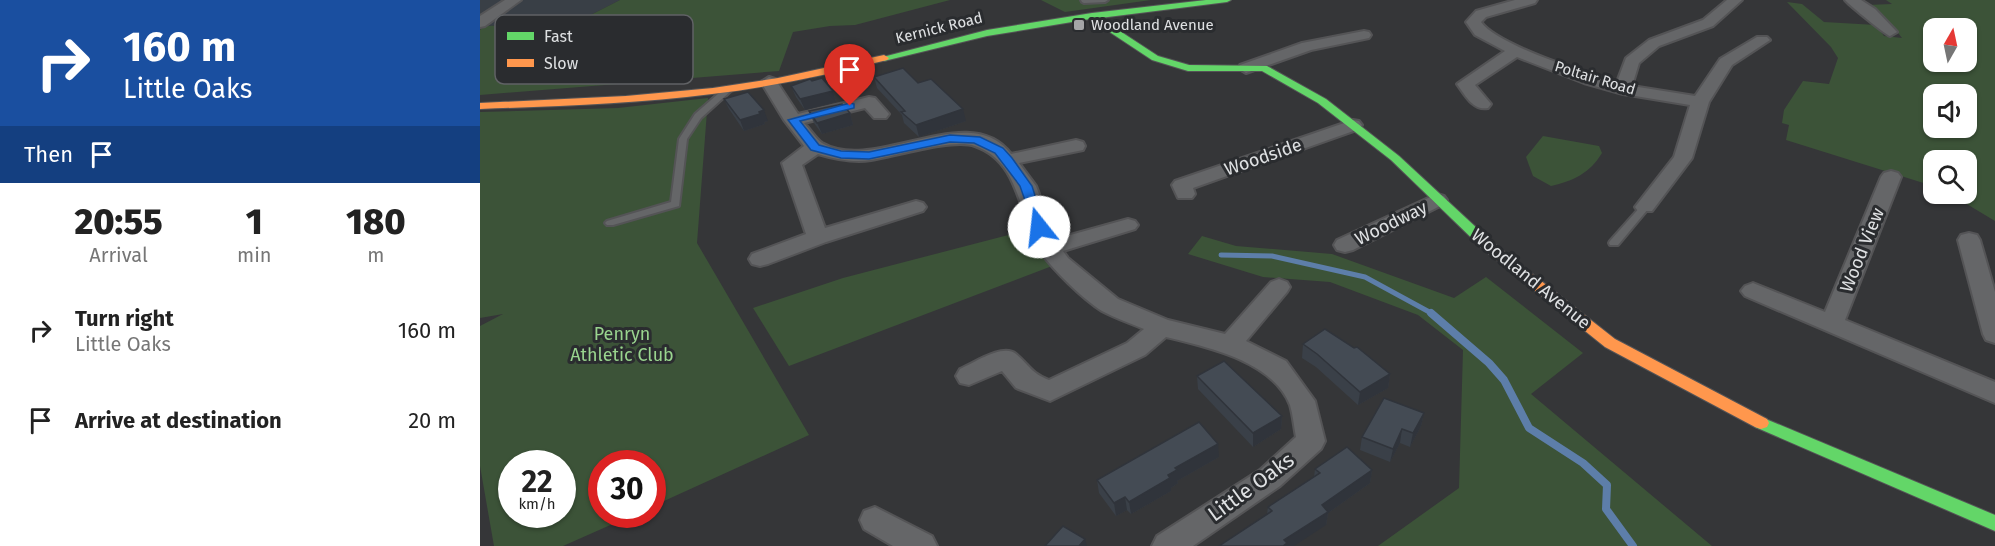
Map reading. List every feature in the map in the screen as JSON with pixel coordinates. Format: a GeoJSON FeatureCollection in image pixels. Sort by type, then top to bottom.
{"type":"FeatureCollection","features":[{"type":"Feature","properties":{"kind":"street"},"geometry":{"type":"LineString","coordinates":[[480,23],[514,0]]}},
{"type":"Feature","properties":{"kind":"street","name":"Kernick Road"},"geometry":{"type":"LineString","coordinates":[[480,106],[577,102],[729,88],[864,63],[987,33],[1092,16],[1227,0]]}},
{"type":"Feature","properties":{"kind":"street","name":"Poltair Road"},"geometry":{"type":"LineString","coordinates":[[1530,0],[1481,14],[1473,22],[1480,32],[1516,51],[1590,80],[1623,89],[1700,102]]}},
{"type":"Feature","properties":{"kind":"street"},"geometry":{"type":"LineString","coordinates":[[1623,89],[1632,61],[1654,43],[1708,23],[1735,0]]}},
{"type":"Feature","properties":{"kind":"street"},"geometry":{"type":"LineString","coordinates":[[1852,0],[1870,12],[1890,32]]}},
{"type":"Feature","properties":{"kind":"street","name":"Woodland Avenue"},"geometry":{"type":"LineString","coordinates":[[1092,16],[1155,58],[1188,68],[1264,68],[1322,101],[1395,158],[1437,201],[1502,258],[1610,343],[1770,428],[1995,523]]}},
{"type":"Feature","properties":{"kind":"street"},"geometry":{"type":"LineString","coordinates":[[1246,68],[1307,46],[1364,35]]}},
{"type":"Feature","properties":{"kind":"street"},"geometry":{"type":"LineString","coordinates":[[1645,207],[1683,158],[1700,102],[1726,62],[1762,40]]}},
{"type":"Feature","properties":{"kind":"street"},"geometry":{"type":"LineString","coordinates":[[1482,104],[1465,84],[1516,51]]}},
{"type":"Feature","properties":{"kind":"street"},"geometry":{"type":"LineString","coordinates":[[770,82],[793,120],[815,147],[792,164],[818,237]]}},
{"type":"Feature","properties":{"kind":"street"},"geometry":{"type":"LineString","coordinates":[[793,120],[875,108],[857,86]]}},
{"type":"Feature","properties":{"kind":"street","name":"Woodside"},"geometry":{"type":"LineString","coordinates":[[1185,194],[1182,185],[1353,125]]}},
{"type":"Feature","properties":{"kind":"street","name":"Little Oaks"},"geometry":{"type":"LineString","coordinates":[[815,147],[841,155],[869,155],[950,139],[976,140],[999,150],[1026,186],[1039,227],[1049,248],[1060,263],[1110,305],[1162,327],[1230,344],[1277,368],[1302,401],[1311,441],[1270,478],[1167,546]]}},
{"type":"Feature","properties":{"kind":"street"},"geometry":{"type":"LineString","coordinates":[[1008,160],[1076,146]]}},
{"type":"Feature","properties":{"kind":"street","name":"Wood View"},"geometry":{"type":"LineString","coordinates":[[1832,324],[1891,177]]}},
{"type":"Feature","properties":{"kind":"street","name":"Woodway"},"geometry":{"type":"LineString","coordinates":[[1345,245],[1437,201]]}},
{"type":"Feature","properties":{"kind":"street"},"geometry":{"type":"LineString","coordinates":[[760,259],[818,237],[916,207]]}},
{"type":"Feature","properties":{"kind":"street"},"geometry":{"type":"LineString","coordinates":[[1049,248],[1128,225]]}},
{"type":"Feature","properties":{"kind":"street"},"geometry":{"type":"LineString","coordinates":[[1969,240],[1995,334]]}},
{"type":"Feature","properties":{"kind":"street"},"geometry":{"type":"LineString","coordinates":[[1230,344],[1279,286]]}},
{"type":"Feature","properties":{"kind":"street"},"geometry":{"type":"LineString","coordinates":[[1753,291],[1995,393]]}},
{"type":"Feature","properties":{"kind":"street"},"geometry":{"type":"LineString","coordinates":[[969,376],[1006,359],[1025,381],[1050,391],[1137,349],[1162,327]]}},
{"type":"Feature","properties":{"kind":"street"},"geometry":{"type":"LineString","coordinates":[[875,520],[921,546]]}},
{"type":"Feature","properties":{"kind":"lane"},"geometry":{"type":"LineString","coordinates":[[1089,0],[1084,1],[1106,0]]}},
{"type":"Feature","properties":{"kind":"lane"},"geometry":{"type":"LineString","coordinates":[[610,223],[676,204],[683,139],[698,116],[729,88]]}},
{"type":"Feature","properties":{"kind":"lane"},"geometry":{"type":"LineString","coordinates":[[1614,243],[1645,207]]}},
{"type":"Feature","properties":{"kind":"shaded area"},"geometry":{"type":"Polygon","coordinates":[[[480,0],[620,0],[591,15],[495,15],[495,26],[485,26],[480,30],[480,0]]]}},
{"type":"Feature","properties":{"kind":"green space"},"geometry":{"type":"Polygon","coordinates":[[[620,0],[950,0],[855,25],[830,26],[793,32],[779,71],[693,78],[693,15],[591,15],[620,0]]]}},
{"type":"Feature","properties":{"kind":"green space"},"geometry":{"type":"Polygon","coordinates":[[[1041,0],[1151,0],[1065,12],[1041,0]]]}},
{"type":"Feature","properties":{"kind":"green space"},"geometry":{"type":"Polygon","coordinates":[[[1886,0],[1995,0],[1995,221],[1967,204],[1977,204],[1977,150],[1923,150],[1923,183],[1786,140],[1789,125],[1782,123],[1784,110],[1803,81],[1829,84],[1838,58],[1831,47],[1787,2],[1802,4],[1824,22],[1876,25],[1884,36],[1902,38],[1892,25],[1867,5],[1892,4],[1886,0]]]}},
{"type":"Feature","properties":{"kind":"green space"},"geometry":{"type":"Polygon","coordinates":[[[485,26],[495,26],[495,84],[617,84],[480,95],[480,30],[485,26]]]}},
{"type":"Feature","properties":{"kind":"green space","name":"Penryn Athletic Club"},"geometry":{"type":"Polygon","coordinates":[[[708,98],[697,243],[809,435],[666,500],[666,450],[588,450],[588,528],[604,528],[563,546],[494,546],[480,466],[480,326],[503,314],[480,318],[480,112],[618,108],[708,98]]]}},
{"type":"Feature","properties":{"kind":"green space"},"geometry":{"type":"Polygon","coordinates":[[[1543,136],[1599,146],[1602,153],[1592,166],[1580,175],[1567,182],[1551,186],[1533,176],[1526,157],[1543,136]]]}},
{"type":"Feature","properties":{"kind":"green space"},"geometry":{"type":"Polygon","coordinates":[[[1039,227],[1060,263],[789,366],[753,308],[843,278],[1039,227]]]}},
{"type":"Feature","properties":{"kind":"green space"},"geometry":{"type":"Polygon","coordinates":[[[1202,236],[1236,246],[1332,254],[1454,298],[1486,277],[1583,353],[1531,394],[1712,546],[1378,546],[1459,488],[1463,350],[1418,315],[1330,282],[1263,277],[1188,254],[1202,236]]]}},
{"type":"Feature","properties":{"kind":"building"},"geometry":{"type":"Polygon","coordinates":[[[903,68],[918,83],[931,79],[963,109],[916,125],[901,112],[905,111],[874,77],[903,68]]]}},
{"type":"Feature","properties":{"kind":"building"},"geometry":{"type":"Polygon","coordinates":[[[822,78],[833,91],[800,99],[791,86],[810,79],[812,81],[822,78]]]}},
{"type":"Feature","properties":{"kind":"building"},"geometry":{"type":"Polygon","coordinates":[[[748,92],[764,110],[759,112],[760,114],[740,120],[724,99],[748,92]]]}},
{"type":"Feature","properties":{"kind":"building"},"geometry":{"type":"Polygon","coordinates":[[[842,104],[850,113],[817,123],[809,111],[842,104]]]}},
{"type":"Feature","properties":{"kind":"building"},"geometry":{"type":"Polygon","coordinates":[[[1325,329],[1354,348],[1357,347],[1390,374],[1360,392],[1303,344],[1325,329]]]}},
{"type":"Feature","properties":{"kind":"building"},"geometry":{"type":"Polygon","coordinates":[[[1224,361],[1282,416],[1253,433],[1197,376],[1224,361]]]}},
{"type":"Feature","properties":{"kind":"building"},"geometry":{"type":"Polygon","coordinates":[[[1384,398],[1424,413],[1413,433],[1402,429],[1393,449],[1362,437],[1384,398]]]}},
{"type":"Feature","properties":{"kind":"building"},"geometry":{"type":"Polygon","coordinates":[[[1199,422],[1218,444],[1175,468],[1177,470],[1168,475],[1170,478],[1129,502],[1125,497],[1114,503],[1097,480],[1199,422]]]}},
{"type":"Feature","properties":{"kind":"building"},"geometry":{"type":"Polygon","coordinates":[[[1347,447],[1372,470],[1322,505],[1328,512],[1284,540],[1287,543],[1283,546],[1219,546],[1272,511],[1268,507],[1320,473],[1315,469],[1347,447]]]}},
{"type":"Feature","properties":{"kind":"building"},"geometry":{"type":"Polygon","coordinates":[[[1063,526],[1085,539],[1079,546],[1045,546],[1063,526]]]}},
{"type":"Feature","properties":{"kind":"waterway"},"geometry":{"type":"LineString","coordinates":[[1221,255],[1272,256],[1365,277],[1433,314]]}},
{"type":"Feature","properties":{"kind":"waterway"},"geometry":{"type":"LineString","coordinates":[[1431,313],[1489,363],[1504,380],[1529,428],[1583,463],[1607,485],[1606,509],[1633,546]]}},
{"type":"Feature","properties":{"kind":"traffic: fast"},"geometry":{"type":"LineString","coordinates":[[884,58],[987,33],[1092,16],[1227,0]]}},
{"type":"Feature","properties":{"kind":"traffic: fast"},"geometry":{"type":"LineString","coordinates":[[1092,16],[1155,58],[1188,68],[1264,68],[1322,101],[1395,158],[1488,246]]}},
{"type":"Feature","properties":{"kind":"traffic: fast"},"geometry":{"type":"LineString","coordinates":[[1761,423],[1995,523]]}},
{"type":"Feature","properties":{"kind":"traffic: slow"},"geometry":{"type":"LineString","coordinates":[[480,106],[568,103],[713,91],[778,81],[884,58]]}},
{"type":"Feature","properties":{"kind":"traffic: slow"},"geometry":{"type":"LineString","coordinates":[[1488,246],[1610,343],[1761,423]]}},
{"type":"Feature","properties":{"kind":"place","name":"Woodland Avenue"},"geometry":{"type":"Point","coordinates":[1079,25]}},
{"type":"Feature","properties":{"kind":"route"},"geometry":{"type":"LineString","coordinates":[[850,106],[793,120],[815,147],[841,155],[869,155],[950,139],[976,140],[999,150],[1026,186],[1039,227]]}}]}
